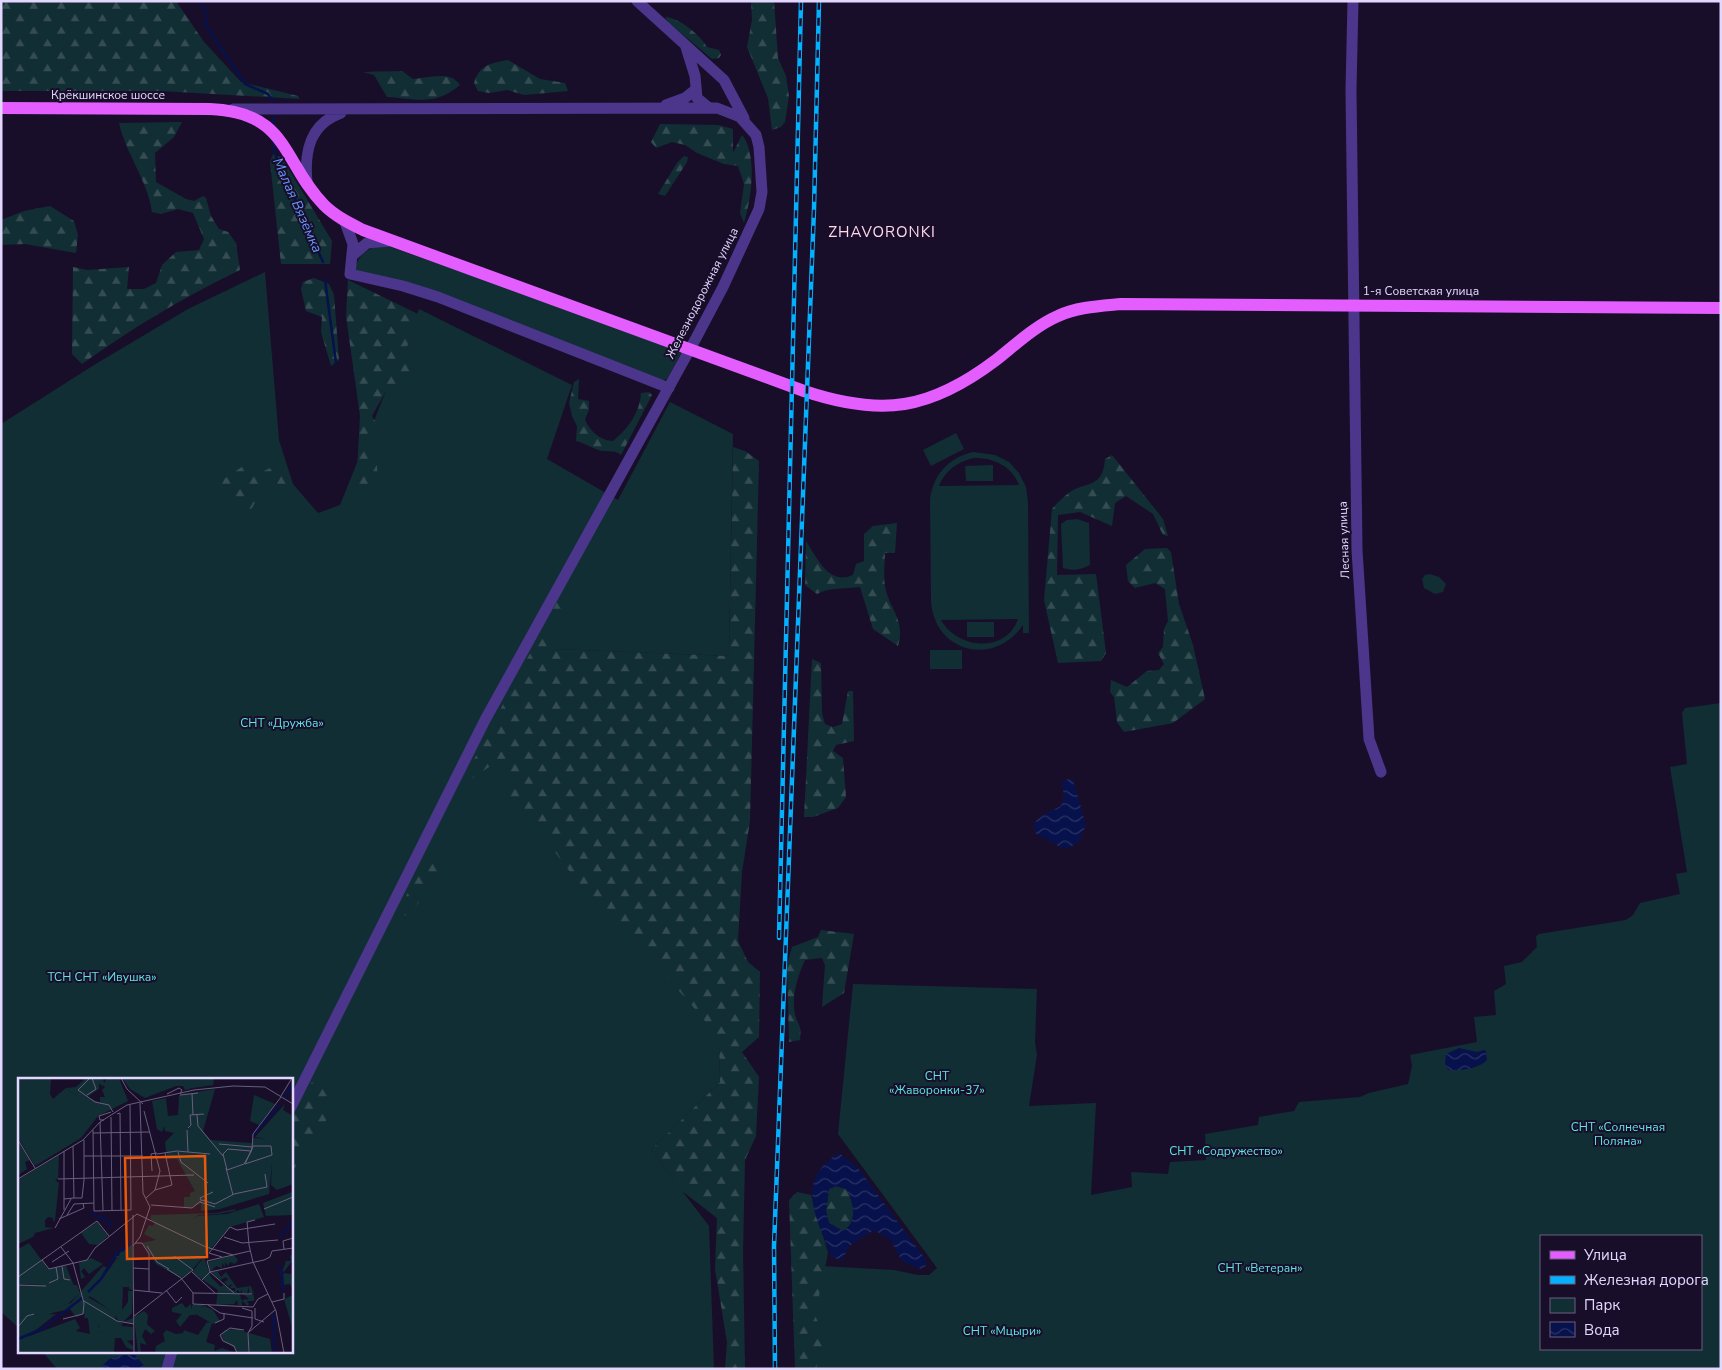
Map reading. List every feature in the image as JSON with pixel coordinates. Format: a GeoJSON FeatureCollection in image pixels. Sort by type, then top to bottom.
{"type":"FeatureCollection","features":[{"type":"Feature","properties":{"kind":"main road","name":"Крёкшинское шоссе"},"geometry":{"type":"LineString","coordinates":[[1,108],[215,109],[243,115],[271,130],[285,146],[324,205],[345,222],[389,241],[660,337]]}},
{"type":"Feature","properties":{"kind":"main road","name":"1-я Советская улица"},"geometry":{"type":"LineString","coordinates":[[660,337],[825,398],[864,405],[908,404],[933,398],[966,382],[1055,317],[1090,307],[1121,304],[1721,308]]}},
{"type":"Feature","properties":{"kind":"street"},"geometry":{"type":"LineString","coordinates":[[215,109],[713,108],[727,99],[727,84],[637,1]]}},
{"type":"Feature","properties":{"kind":"street","name":"Лесная улица"},"geometry":{"type":"LineString","coordinates":[[1353,1],[1352,90],[1357,550],[1369,739],[1381,772]]}},
{"type":"Feature","properties":{"kind":"street"},"geometry":{"type":"LineString","coordinates":[[684,44],[690,58],[700,103],[732,113],[746,123]]}},
{"type":"Feature","properties":{"kind":"street"},"geometry":{"type":"LineString","coordinates":[[650,109],[682,100],[696,88],[705,76],[720,77]]}},
{"type":"Feature","properties":{"kind":"street","name":"Железнодорожная улица"},"geometry":{"type":"LineString","coordinates":[[292,1105],[485,720],[669,388],[723,287],[759,209],[762,192],[759,147],[754,132],[746,123],[728,90]]}},
{"type":"Feature","properties":{"kind":"street"},"geometry":{"type":"LineString","coordinates":[[307,182],[307,157],[314,132],[330,117],[352,110]]}},
{"type":"Feature","properties":{"kind":"street"},"geometry":{"type":"LineString","coordinates":[[345,222],[352,239],[353,255],[350,274],[438,296],[669,388]]}},
{"type":"Feature","properties":{"kind":"street"},"geometry":{"type":"LineString","coordinates":[[353,255],[367,243],[389,241]]}},
{"type":"Feature","properties":{"kind":"street"},"geometry":{"type":"LineString","coordinates":[[167,1369],[172,1352]]}},
{"type":"Feature","properties":{"kind":"green space"},"geometry":{"type":"Polygon","coordinates":[[[1,1],[176,1],[204,42],[241,82],[298,96],[300,99],[162,91],[1,91],[1,1]]]}},
{"type":"Feature","properties":{"kind":"green space"},"geometry":{"type":"Polygon","coordinates":[[[751,1],[774,1],[778,58],[786,76],[789,96],[785,122],[781,127],[772,130],[768,98],[747,47],[752,20],[751,1]]]}},
{"type":"Feature","properties":{"kind":"green space"},"geometry":{"type":"Polygon","coordinates":[[[665,17],[677,20],[689,28],[700,37],[707,47],[719,50],[721,55],[719,58],[712,59],[669,23],[665,17]]]}},
{"type":"Feature","properties":{"kind":"green space"},"geometry":{"type":"Polygon","coordinates":[[[508,60],[540,79],[565,83],[568,91],[524,95],[507,90],[489,93],[478,91],[474,83],[479,72],[486,66],[508,60]]]}},
{"type":"Feature","properties":{"kind":"green space"},"geometry":{"type":"Polygon","coordinates":[[[402,71],[413,79],[445,76],[456,80],[460,85],[451,92],[434,99],[417,100],[387,97],[374,75],[363,72],[402,71]]]}},
{"type":"Feature","properties":{"kind":"green space"},"geometry":{"type":"Polygon","coordinates":[[[182,122],[174,137],[155,153],[156,182],[186,199],[194,201],[203,196],[206,198],[211,216],[219,229],[228,232],[236,243],[240,270],[159,314],[82,364],[72,354],[73,267],[87,270],[129,267],[127,289],[144,289],[156,283],[162,265],[176,252],[199,250],[204,239],[193,213],[178,209],[161,214],[152,212],[142,178],[119,123],[182,122]]]}},
{"type":"Feature","properties":{"kind":"green space"},"geometry":{"type":"Polygon","coordinates":[[[660,124],[718,125],[733,129],[733,153],[742,135],[747,144],[752,166],[751,190],[744,223],[740,213],[744,184],[738,166],[724,164],[697,153],[685,145],[672,142],[656,148],[651,142],[660,124]]]}},
{"type":"Feature","properties":{"kind":"green space"},"geometry":{"type":"Polygon","coordinates":[[[273,154],[282,158],[332,241],[330,264],[281,264],[270,162],[273,154]]]}},
{"type":"Feature","properties":{"kind":"green space"},"geometry":{"type":"Polygon","coordinates":[[[684,156],[688,157],[687,162],[665,196],[658,194],[677,163],[684,156]]]}},
{"type":"Feature","properties":{"kind":"green space"},"geometry":{"type":"Polygon","coordinates":[[[50,206],[74,221],[78,235],[76,253],[25,244],[1,245],[1,220],[24,211],[50,206]]]}},
{"type":"Feature","properties":{"kind":"green space"},"geometry":{"type":"Polygon","coordinates":[[[385,245],[674,347],[673,350],[681,353],[667,379],[658,382],[549,338],[353,274],[357,262],[367,250],[385,245]]]}},
{"type":"Feature","properties":{"kind":"green space","name":"СНТ «Дружба»"},"geometry":{"type":"Polygon","coordinates":[[[265,272],[279,440],[293,484],[318,513],[340,505],[419,309],[572,385],[547,459],[618,500],[670,402],[733,434],[729,656],[555,649],[713,1019],[719,1045],[720,1082],[651,1150],[709,1226],[714,1369],[57,1369],[43,1352],[292,1352],[292,1078],[18,1078],[18,1327],[1,1312],[1,424],[94,365],[188,309],[265,272]]]}},
{"type":"Feature","properties":{"kind":"green space"},"geometry":{"type":"Polygon","coordinates":[[[314,278],[329,284],[334,295],[339,360],[331,366],[321,332],[322,317],[306,311],[301,289],[303,282],[314,278]]]}},
{"type":"Feature","properties":{"kind":"green space"},"geometry":{"type":"Polygon","coordinates":[[[348,280],[420,315],[404,354],[415,366],[410,373],[386,391],[372,416],[378,426],[376,437],[368,448],[377,466],[378,482],[356,490],[360,416],[346,316],[348,280]]]}},
{"type":"Feature","properties":{"kind":"green space"},"geometry":{"type":"Polygon","coordinates":[[[579,379],[578,399],[589,401],[589,410],[585,419],[589,427],[596,434],[608,441],[613,441],[628,426],[636,413],[641,393],[649,392],[652,395],[621,455],[615,452],[601,451],[576,441],[577,426],[569,403],[574,382],[579,379]]]}},
{"type":"Feature","properties":{"kind":"green space"},"geometry":{"type":"Polygon","coordinates":[[[956,433],[964,449],[931,466],[923,450],[956,433]]]}},
{"type":"Feature","properties":{"kind":"green space"},"geometry":{"type":"Polygon","coordinates":[[[733,447],[745,451],[759,461],[750,821],[742,872],[738,941],[748,962],[760,972],[759,1037],[742,1052],[759,1077],[756,1136],[745,1160],[743,1251],[745,1369],[725,1369],[727,1342],[715,1269],[717,1218],[682,1191],[651,1150],[720,1082],[719,1045],[703,1018],[632,938],[573,876],[534,824],[508,796],[509,776],[492,765],[473,778],[468,776],[469,769],[559,598],[565,602],[549,640],[555,649],[729,656],[733,447]]]}},
{"type":"Feature","properties":{"kind":"green space"},"geometry":{"type":"Polygon","coordinates":[[[973,452],[995,455],[1009,462],[1019,473],[1026,487],[1028,502],[1029,633],[1023,633],[1023,625],[1011,638],[997,647],[982,650],[967,648],[953,642],[942,632],[934,618],[931,600],[930,500],[932,491],[938,475],[943,469],[949,463],[973,452]],[[973,458],[962,462],[948,471],[939,486],[1019,485],[1012,473],[1001,464],[988,459],[973,458]],[[1018,619],[941,620],[948,630],[958,637],[969,642],[981,644],[1003,638],[1012,630],[1018,619]]]}},
{"type":"Feature","properties":{"kind":"green space"},"geometry":{"type":"Polygon","coordinates":[[[1112,455],[1163,519],[1168,536],[1163,535],[1153,514],[1126,496],[1115,503],[1112,526],[1080,512],[1058,515],[1057,575],[1096,574],[1106,653],[1101,661],[1058,663],[1044,600],[1052,509],[1070,492],[1097,480],[1104,469],[1105,459],[1112,455]]]}},
{"type":"Feature","properties":{"kind":"green space"},"geometry":{"type":"Polygon","coordinates":[[[280,463],[287,480],[285,488],[263,489],[249,513],[225,495],[220,488],[224,479],[243,466],[254,476],[280,463]]]}},
{"type":"Feature","properties":{"kind":"green space"},"geometry":{"type":"Polygon","coordinates":[[[993,465],[993,481],[966,481],[965,466],[993,465]]]}},
{"type":"Feature","properties":{"kind":"green space"},"geometry":{"type":"Polygon","coordinates":[[[1077,519],[1089,523],[1090,565],[1076,570],[1063,568],[1061,524],[1067,520],[1077,519]]]}},
{"type":"Feature","properties":{"kind":"green space"},"geometry":{"type":"Polygon","coordinates":[[[897,523],[895,553],[885,553],[884,574],[887,594],[900,629],[898,646],[873,629],[860,587],[832,589],[817,594],[805,585],[806,541],[819,562],[830,574],[837,577],[845,577],[853,575],[856,564],[864,561],[864,534],[873,526],[897,523]]]}},
{"type":"Feature","properties":{"kind":"green space"},"geometry":{"type":"Polygon","coordinates":[[[1167,548],[1171,552],[1179,604],[1193,645],[1205,699],[1173,723],[1124,732],[1117,722],[1114,697],[1110,692],[1111,680],[1127,687],[1147,671],[1159,670],[1164,664],[1158,653],[1163,647],[1164,629],[1168,621],[1165,589],[1155,583],[1135,588],[1128,581],[1126,565],[1145,549],[1167,548]]]}},
{"type":"Feature","properties":{"kind":"green space"},"geometry":{"type":"Polygon","coordinates":[[[1430,574],[1439,577],[1446,584],[1443,592],[1435,594],[1424,588],[1422,579],[1425,575],[1430,574]]]}},
{"type":"Feature","properties":{"kind":"green space"},"geometry":{"type":"Polygon","coordinates":[[[967,622],[994,622],[994,637],[967,637],[967,622]]]}},
{"type":"Feature","properties":{"kind":"green space"},"geometry":{"type":"Polygon","coordinates":[[[930,650],[962,650],[962,669],[930,669],[930,650]]]}},
{"type":"Feature","properties":{"kind":"green space"},"geometry":{"type":"Polygon","coordinates":[[[812,659],[821,663],[822,713],[825,724],[833,727],[842,724],[848,691],[853,691],[854,741],[836,745],[833,751],[843,758],[846,797],[838,808],[813,817],[804,817],[812,659]]]}},
{"type":"Feature","properties":{"kind":"green space"},"geometry":{"type":"Polygon","coordinates":[[[1721,703],[1721,1369],[804,1369],[821,1266],[894,1270],[918,1275],[929,1275],[937,1268],[838,1134],[853,984],[1037,989],[1035,1042],[1037,1055],[1029,1106],[1096,1103],[1091,1195],[1132,1187],[1131,1172],[1168,1174],[1170,1162],[1206,1160],[1205,1134],[1258,1125],[1259,1117],[1294,1111],[1299,1102],[1360,1097],[1369,1093],[1408,1084],[1412,1066],[1410,1055],[1477,1042],[1474,1017],[1496,1015],[1494,991],[1506,984],[1504,966],[1522,962],[1537,947],[1536,936],[1626,920],[1633,915],[1640,903],[1680,894],[1676,874],[1687,872],[1670,767],[1687,764],[1682,713],[1685,708],[1721,703]]]}},
{"type":"Feature","properties":{"kind":"green space"},"geometry":{"type":"Polygon","coordinates":[[[432,856],[438,859],[437,874],[423,897],[408,916],[400,914],[404,900],[426,858],[432,856]]]}},
{"type":"Feature","properties":{"kind":"green space"},"geometry":{"type":"Polygon","coordinates":[[[821,930],[854,934],[844,993],[822,1007],[825,965],[822,958],[805,960],[798,979],[794,1001],[795,1014],[800,1028],[800,1040],[789,1042],[787,965],[792,947],[818,937],[821,930]]]}},
{"type":"Feature","properties":{"kind":"green space"},"geometry":{"type":"Polygon","coordinates":[[[312,1082],[323,1083],[333,1092],[329,1114],[324,1125],[292,1172],[292,1121],[312,1082]]]}},
{"type":"Feature","properties":{"kind":"green space"},"geometry":{"type":"Polygon","coordinates":[[[836,1186],[846,1189],[853,1205],[851,1223],[843,1231],[829,1223],[826,1211],[829,1189],[836,1186]]]}},
{"type":"Feature","properties":{"kind":"green space"},"geometry":{"type":"Polygon","coordinates":[[[797,1192],[811,1195],[828,1253],[815,1315],[825,1339],[816,1369],[795,1369],[789,1200],[797,1192]]]}},
{"type":"Feature","properties":{"kind":"water"},"geometry":{"type":"Polygon","coordinates":[[[1068,779],[1073,780],[1086,825],[1079,842],[1068,848],[1062,848],[1035,833],[1034,823],[1043,815],[1061,806],[1064,797],[1062,782],[1068,779]]]}},
{"type":"Feature","properties":{"kind":"water"},"geometry":{"type":"Polygon","coordinates":[[[1459,1048],[1477,1052],[1484,1050],[1486,1051],[1487,1060],[1479,1066],[1463,1070],[1448,1070],[1445,1063],[1446,1054],[1459,1048]]]}},
{"type":"Feature","properties":{"kind":"water"},"geometry":{"type":"Polygon","coordinates":[[[839,1153],[858,1168],[926,1260],[926,1266],[920,1269],[902,1261],[890,1239],[874,1230],[849,1246],[842,1261],[831,1256],[812,1200],[813,1187],[817,1175],[825,1164],[839,1153]],[[836,1186],[829,1189],[826,1211],[829,1223],[843,1231],[851,1223],[853,1217],[853,1205],[846,1189],[836,1186]]]}},
{"type":"Feature","properties":{"kind":"water"},"geometry":{"type":"Polygon","coordinates":[[[124,1355],[135,1355],[147,1369],[99,1369],[109,1359],[124,1355]]]}},
{"type":"Feature","properties":{"kind":"waterway","name":"Малая Вязёмка"},"geometry":{"type":"LineString","coordinates":[[199,1],[206,12],[205,24],[245,84],[268,94],[273,101]]}},
{"type":"Feature","properties":{"kind":"waterway","name":"Малая Вязёмка"},"geometry":{"type":"LineString","coordinates":[[273,117],[273,126]]}},
{"type":"Feature","properties":{"kind":"waterway","name":"Малая Вязёмка"},"geometry":{"type":"LineString","coordinates":[[274,142],[274,151],[323,262]]}},
{"type":"Feature","properties":{"kind":"waterway","name":"Малая Вязёмка"},"geometry":{"type":"LineString","coordinates":[[325,280],[336,363]]}},
{"type":"Feature","properties":{"kind":"railway"},"geometry":{"type":"LineString","coordinates":[[779,938],[801,1]]}},
{"type":"Feature","properties":{"kind":"railway"},"geometry":{"type":"LineString","coordinates":[[775,1369],[774,1246],[814,209],[819,1]]}},
{"type":"Feature","properties":{"kind":"district","name":"ZHAVORONKI"},"geometry":{"type":"Point","coordinates":[882,232]}},
{"type":"Feature","properties":{"kind":"park label","name":"ТСН СНТ «Ивушка»"},"geometry":{"type":"Point","coordinates":[102,977]}},
{"type":"Feature","properties":{"kind":"park label","name":"СНТ «Жаворонки-37»"},"geometry":{"type":"Point","coordinates":[937,1083]}},
{"type":"Feature","properties":{"kind":"park label","name":"СНТ «Солнечная Поляна»"},"geometry":{"type":"Point","coordinates":[1618,1134]}},
{"type":"Feature","properties":{"kind":"park label","name":"СНТ «Содружество»"},"geometry":{"type":"Point","coordinates":[1226,1151]}},
{"type":"Feature","properties":{"kind":"park label","name":"СНТ «Ветеран»"},"geometry":{"type":"Point","coordinates":[1260,1268]}},
{"type":"Feature","properties":{"kind":"park label","name":"СНТ «Мцыри»"},"geometry":{"type":"Point","coordinates":[1002,1331]}}]}
